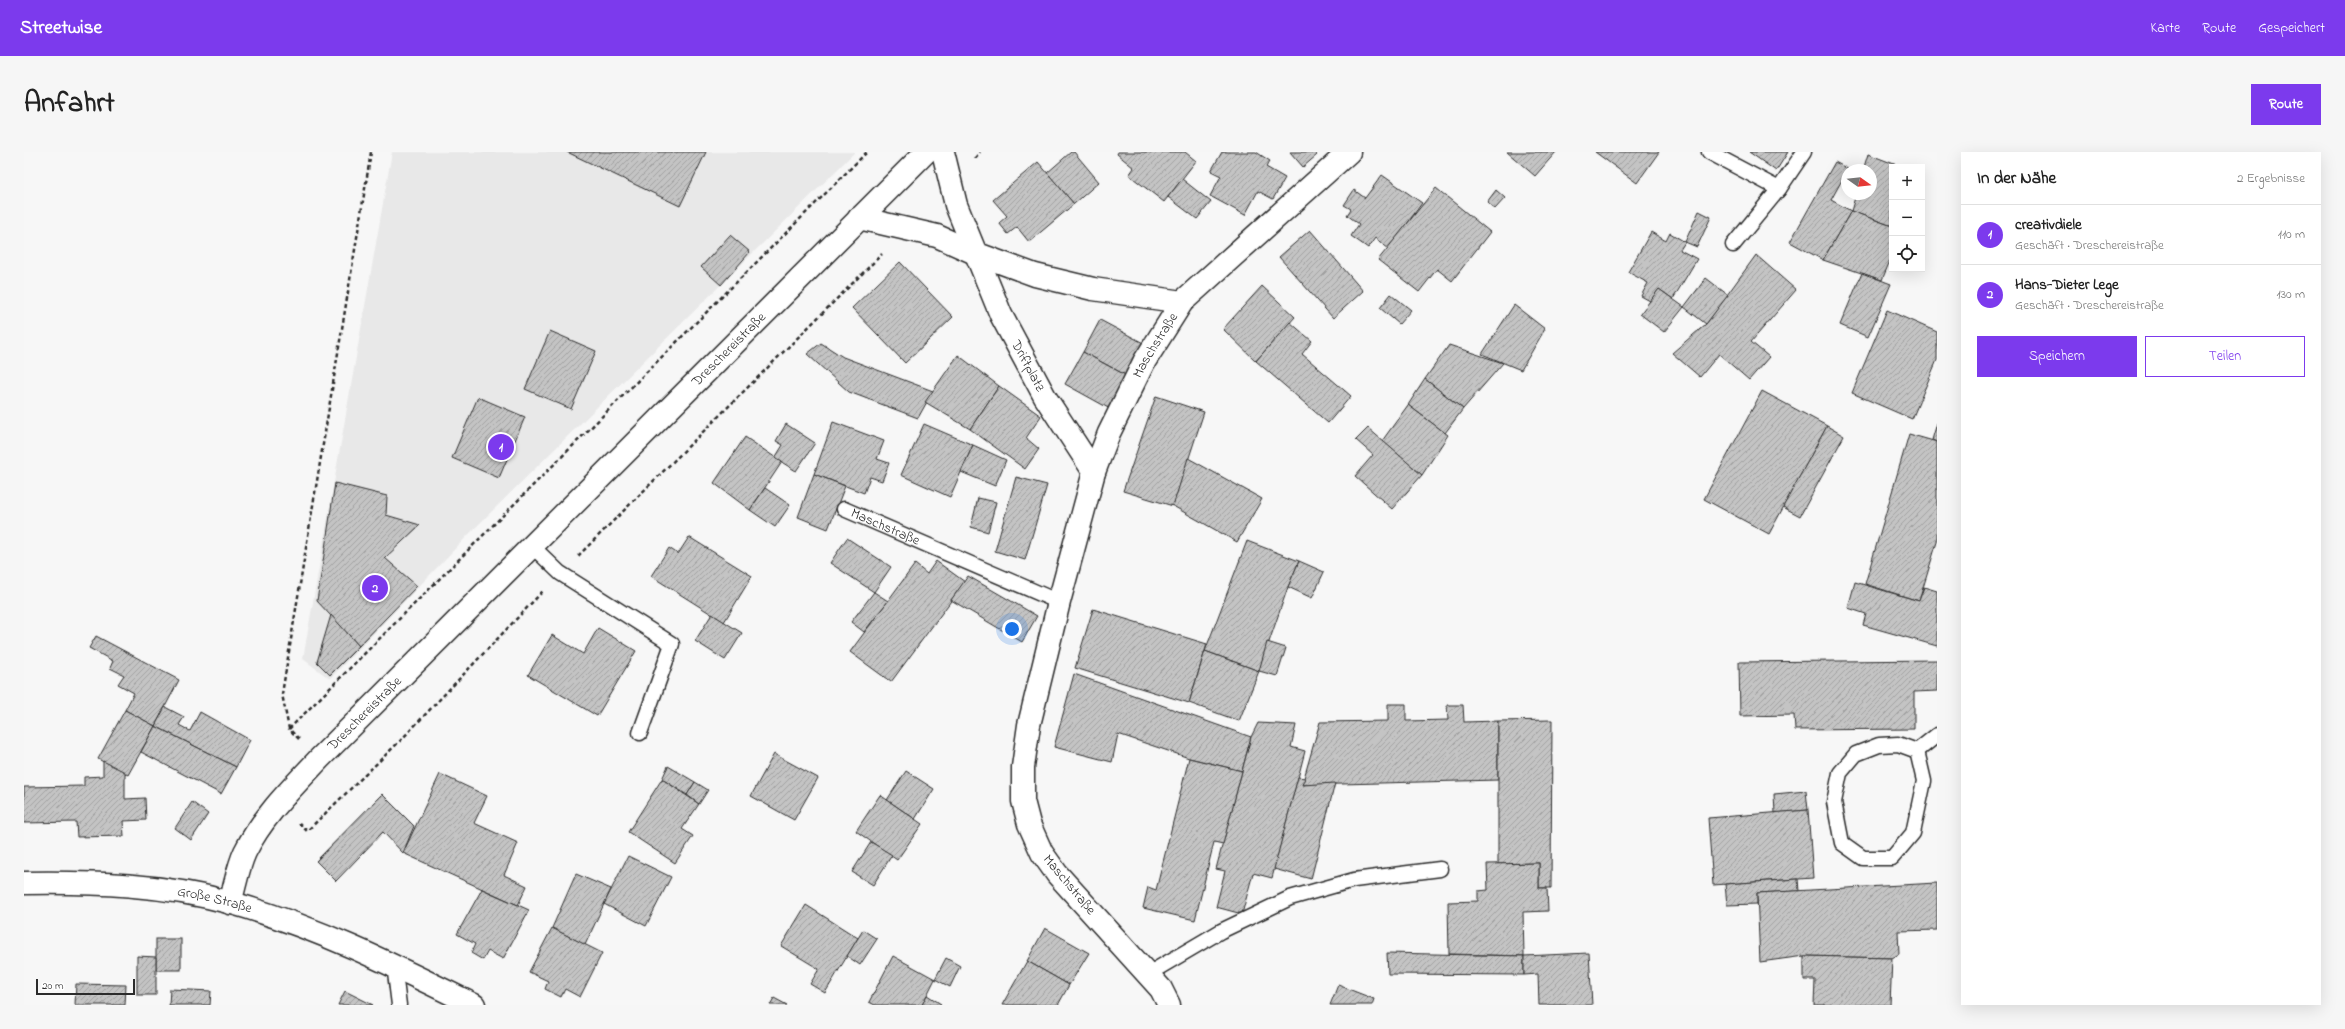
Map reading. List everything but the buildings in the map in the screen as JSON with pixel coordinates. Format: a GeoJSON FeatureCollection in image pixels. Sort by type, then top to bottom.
{"type":"FeatureCollection","features":[{"type":"Feature","properties":{"kind":"street","name":"Dreschereistraße"},"geometry":{"type":"LineString","coordinates":[[230,903],[244,854],[259,828],[279,803],[325,753],[926,152]]}},
{"type":"Feature","properties":{"kind":"street","name":"Driftplatz"},"geometry":{"type":"LineString","coordinates":[[943,152],[956,205],[1001,315],[1045,397],[1094,472]]}},
{"type":"Feature","properties":{"kind":"street","name":"Maschstraße"},"geometry":{"type":"LineString","coordinates":[[1169,1005],[1161,989],[1057,874],[1042,853],[1029,824],[1023,801],[1023,767],[1029,725],[1059,602],[1094,472],[1109,433],[1144,362],[1182,302],[1349,152]]}},
{"type":"Feature","properties":{"kind":"street"},"geometry":{"type":"LineString","coordinates":[[859,218],[908,228],[937,236],[975,253],[1050,279],[1093,289],[1182,302]]}},
{"type":"Feature","properties":{"kind":"street","name":"Große Straße"},"geometry":{"type":"LineString","coordinates":[[24,883],[92,882],[159,889],[230,903],[309,928],[394,965],[474,1005]]}},
{"type":"Feature","properties":{"kind":"lane"},"geometry":{"type":"LineString","coordinates":[[1709,152],[1779,188]]}},
{"type":"Feature","properties":{"kind":"lane"},"geometry":{"type":"LineString","coordinates":[[1733,245],[1779,188],[1804,152]]}},
{"type":"Feature","properties":{"kind":"lane","name":"Maschstraße"},"geometry":{"type":"LineString","coordinates":[[844,509],[1059,602]]}},
{"type":"Feature","properties":{"kind":"lane"},"geometry":{"type":"LineString","coordinates":[[532,546],[560,573],[672,644],[640,733]]}},
{"type":"Feature","properties":{"kind":"lane"},"geometry":{"type":"LineString","coordinates":[[1917,751],[1937,735]]}},
{"type":"Feature","properties":{"kind":"lane"},"geometry":{"type":"LineString","coordinates":[[1898,744],[1917,751],[1924,781],[1913,833],[1892,858],[1863,858],[1842,843],[1834,802],[1840,773],[1856,754],[1879,745],[1898,744]]}},
{"type":"Feature","properties":{"kind":"lane"},"geometry":{"type":"LineString","coordinates":[[1148,974],[1221,931],[1290,898],[1354,880],[1440,869]]}},
{"type":"Feature","properties":{"kind":"lane"},"geometry":{"type":"LineString","coordinates":[[394,965],[399,1005]]}},
{"type":"Feature","properties":{"kind":"path"},"geometry":{"type":"LineString","coordinates":[[371,152],[282,694],[289,729],[867,152]]}},
{"type":"Feature","properties":{"kind":"path"},"geometry":{"type":"LineString","coordinates":[[950,182],[980,152]]}},
{"type":"Feature","properties":{"kind":"path"},"geometry":{"type":"LineString","coordinates":[[279,803],[307,831],[400,741],[560,573],[908,228]]}},
{"type":"Feature","properties":{"kind":"shaded area"},"geometry":{"type":"Polygon","coordinates":[[[392,152],[855,152],[474,529],[330,679],[303,659],[392,152]]]}},
{"type":"Feature","properties":{"kind":"place","name":"creativdiele"},"geometry":{"type":"Point","coordinates":[501,447]}},
{"type":"Feature","properties":{"kind":"place","name":"Hans-Dieter Lege"},"geometry":{"type":"Point","coordinates":[375,588]}}]}
